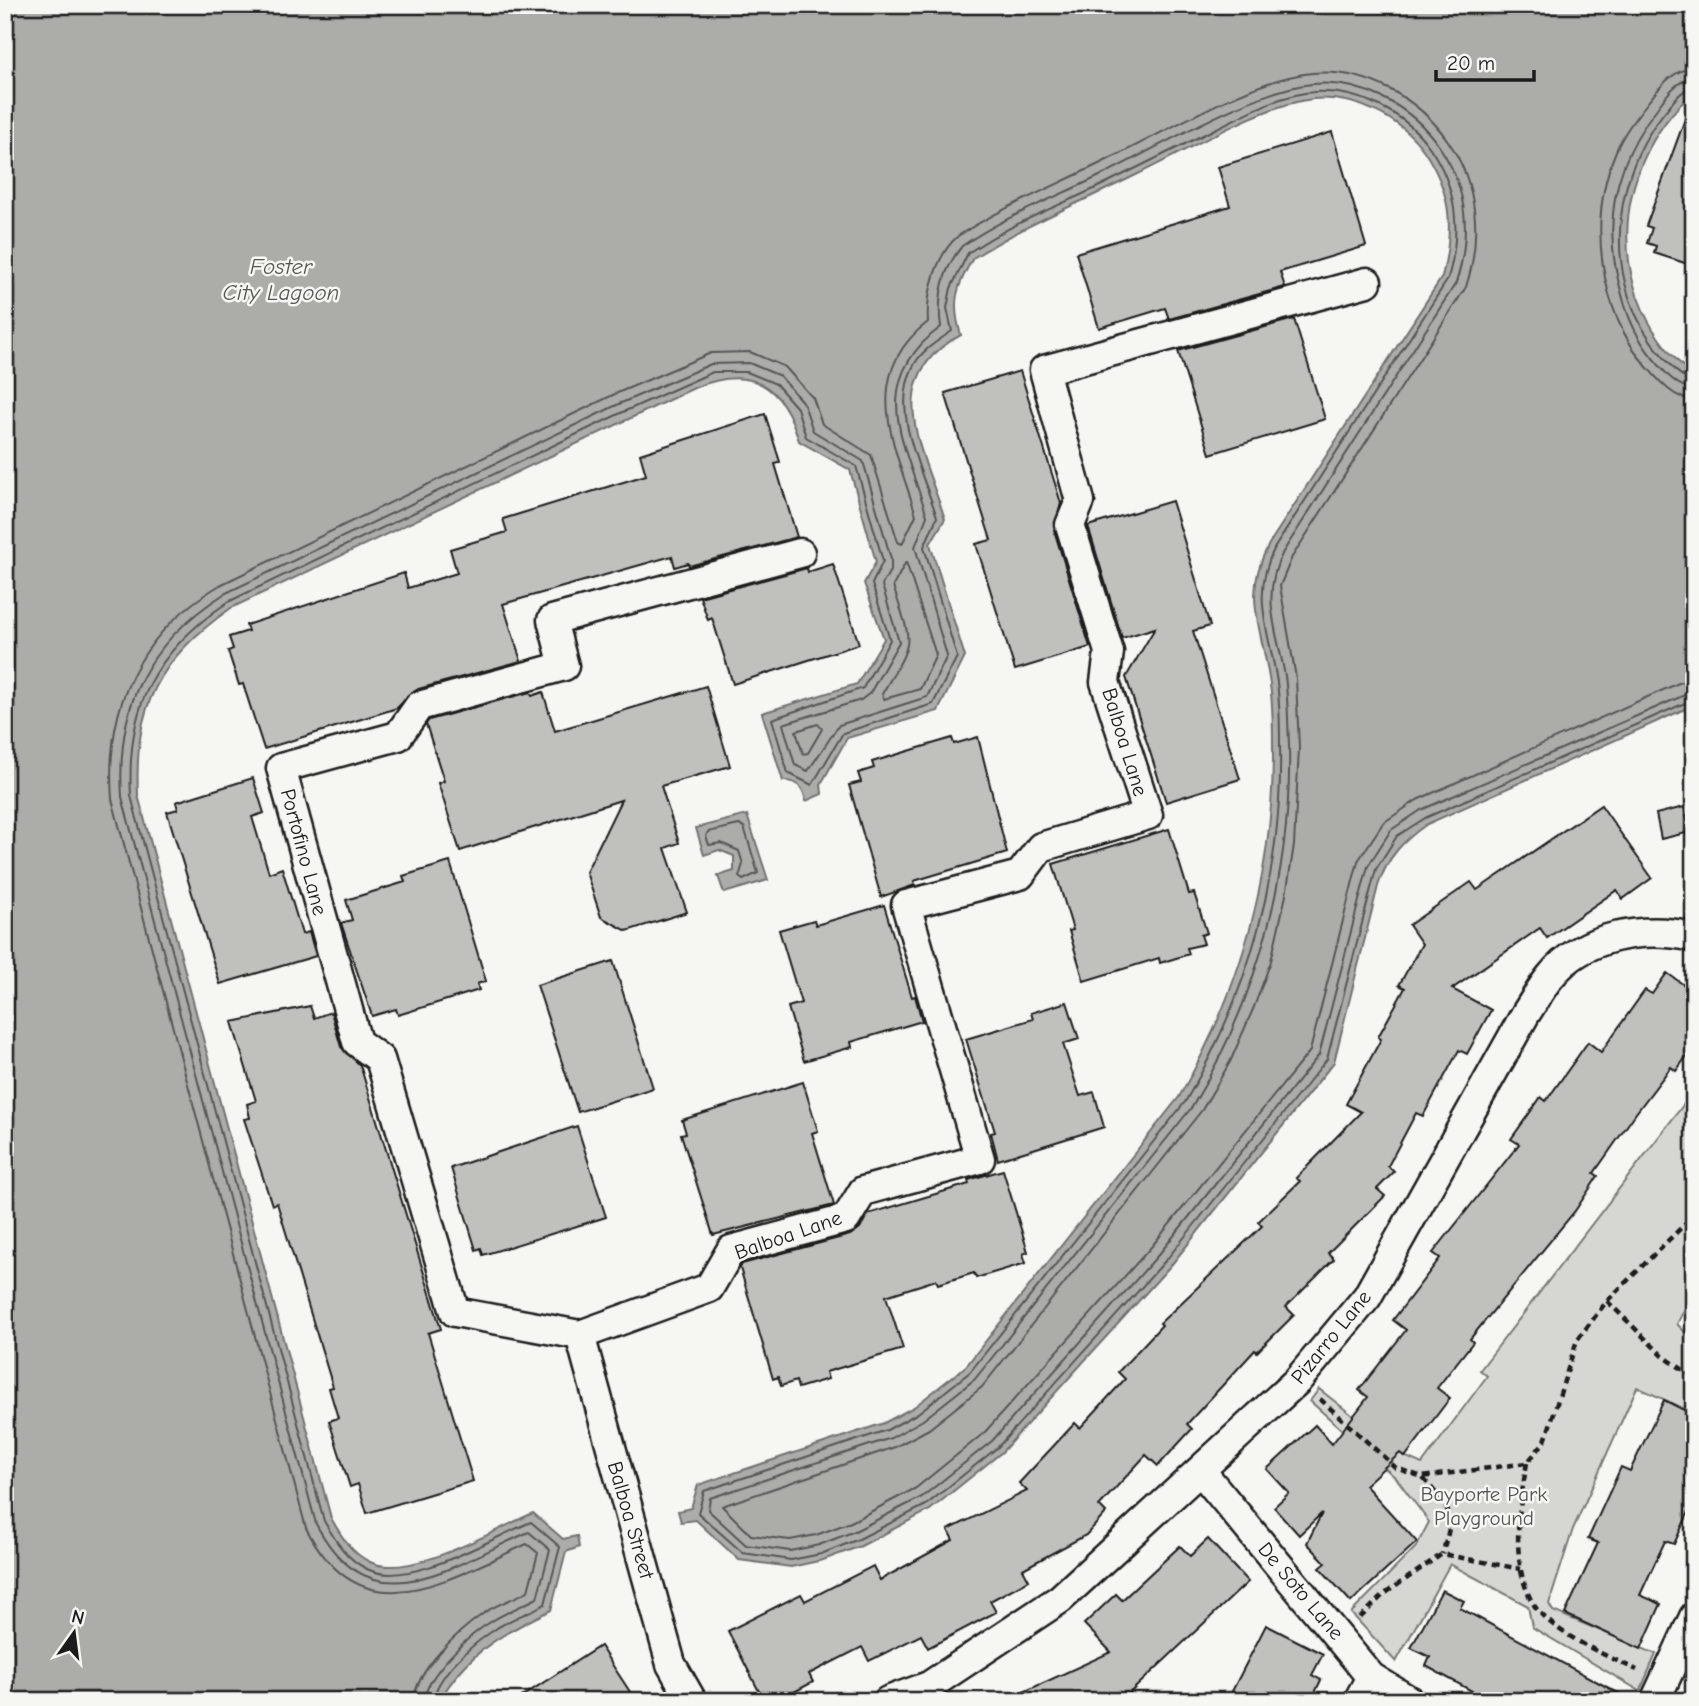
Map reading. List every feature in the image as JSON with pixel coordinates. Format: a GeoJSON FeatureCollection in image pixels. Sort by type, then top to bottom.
{"type":"FeatureCollection","features":[{"type":"Feature","properties":{"kind":"street","name":"Balboa Lane"},"geometry":{"type":"LineString","coordinates":[[580,1335],[709,1288],[731,1250],[846,1219],[863,1191],[980,1159],[906,905],[1020,875],[1041,847],[1147,815],[1105,682],[1109,652],[1070,525],[1080,501],[1044,370],[1367,282]]}},
{"type":"Feature","properties":{"kind":"street","name":"Portofino Lane"},"geometry":{"type":"LineString","coordinates":[[580,1335],[455,1312],[380,1059],[357,1042],[281,768],[398,736],[419,706],[564,666],[552,620],[800,553]]}},
{"type":"Feature","properties":{"kind":"street","name":"Pizarro Lane"},"geometry":{"type":"LineString","coordinates":[[888,1701],[929,1686],[1060,1599],[1297,1381],[1367,1297],[1526,1013],[1551,976],[1591,946],[1625,933],[1664,930],[1694,937]]}},
{"type":"Feature","properties":{"kind":"street","name":"Balboa Street"},"geometry":{"type":"LineString","coordinates":[[580,1335],[671,1664],[692,1701]]}},
{"type":"Feature","properties":{"kind":"street","name":"De Soto Lane"},"geometry":{"type":"LineString","coordinates":[[1201,1471],[1339,1637],[1365,1689],[1410,1701]]}},
{"type":"Feature","properties":{"kind":"street"},"geometry":{"type":"LineString","coordinates":[[1659,1692],[1694,1617]]}},
{"type":"Feature","properties":{"kind":"path"},"geometry":{"type":"LineString","coordinates":[[1659,1692],[1573,1639],[1535,1606],[1521,1569],[1519,1507],[1527,1463],[1545,1441],[1577,1340],[1607,1301],[1694,1215]]}},
{"type":"Feature","properties":{"kind":"path"},"geometry":{"type":"LineString","coordinates":[[1607,1301],[1663,1356],[1694,1377]]}},
{"type":"Feature","properties":{"kind":"path"},"geometry":{"type":"LineString","coordinates":[[1297,1381],[1396,1468],[1422,1477],[1527,1463]]}},
{"type":"Feature","properties":{"kind":"path"},"geometry":{"type":"LineString","coordinates":[[1339,1637],[1383,1595],[1442,1554],[1452,1523],[1446,1506],[1422,1477]]}},
{"type":"Feature","properties":{"kind":"path"},"geometry":{"type":"LineString","coordinates":[[1442,1554],[1521,1569]]}},
{"type":"Feature","properties":{"kind":"green space","name":"Bayporte Park Playground"},"geometry":{"type":"Polygon","coordinates":[[[1694,1091],[1694,1291],[1677,1324],[1694,1341],[1694,1413],[1637,1387],[1573,1529],[1549,1604],[1553,1611],[1656,1654],[1640,1691],[1532,1627],[1528,1606],[1450,1564],[1396,1662],[1351,1613],[1416,1547],[1429,1522],[1397,1479],[1310,1401],[1319,1389],[1404,1456],[1422,1464],[1487,1376],[1480,1370],[1694,1091]]]}},
{"type":"Feature","properties":{"kind":"water","name":"Foster City Lagoon"},"geometry":{"type":"Polygon","coordinates":[[[5,5],[1694,5],[1694,92],[1665,123],[1644,158],[1632,195],[1627,234],[1631,273],[1643,311],[1664,346],[1694,376],[1694,705],[1427,824],[1403,843],[1386,866],[1378,886],[1334,1062],[1172,1264],[1002,1452],[930,1510],[861,1546],[823,1560],[791,1567],[739,1560],[696,1520],[681,1522],[678,1511],[691,1508],[698,1485],[884,1423],[914,1407],[966,1366],[1179,1097],[1201,1056],[1237,972],[1250,928],[1268,839],[1272,793],[1272,704],[1256,610],[1256,579],[1269,544],[1442,277],[1448,243],[1448,211],[1433,166],[1424,151],[1403,128],[1375,111],[1329,99],[1292,103],[1224,130],[1033,224],[973,258],[957,295],[956,314],[961,335],[936,352],[921,372],[914,394],[914,417],[919,442],[945,519],[930,544],[965,657],[938,711],[847,738],[821,784],[822,794],[806,801],[799,786],[783,781],[762,713],[857,684],[884,639],[864,583],[876,562],[850,470],[799,441],[784,406],[774,393],[762,384],[748,379],[714,381],[694,388],[231,608],[185,646],[168,666],[156,687],[146,710],[141,735],[138,795],[331,1518],[357,1554],[370,1562],[387,1566],[407,1565],[452,1551],[533,1513],[563,1539],[577,1536],[579,1547],[566,1552],[551,1610],[516,1627],[487,1646],[462,1669],[439,1701],[5,1701],[5,5]]]}},
{"type":"Feature","properties":{"kind":"water"},"geometry":{"type":"Polygon","coordinates":[[[747,815],[768,880],[724,893],[718,876],[734,871],[734,856],[719,850],[704,855],[696,828],[747,815]]]}},
{"type":"Feature","properties":{"kind":"building"},"geometry":{"type":"Polygon","coordinates":[[[1689,108],[1694,109],[1694,266],[1654,253],[1656,246],[1647,243],[1652,228],[1646,226],[1689,108]]]}},
{"type":"Feature","properties":{"kind":"building"},"geometry":{"type":"Polygon","coordinates":[[[1332,132],[1366,246],[1280,272],[1285,287],[1169,319],[1165,308],[1099,328],[1076,253],[1230,206],[1218,167],[1332,132]]]}},
{"type":"Feature","properties":{"kind":"building"},"geometry":{"type":"Polygon","coordinates":[[[1294,319],[1325,419],[1210,454],[1178,351],[1294,319]]]}},
{"type":"Feature","properties":{"kind":"building"},"geometry":{"type":"Polygon","coordinates":[[[1020,371],[1061,503],[1054,530],[1090,647],[1015,670],[976,544],[991,540],[945,393],[1020,371]]]}},
{"type":"Feature","properties":{"kind":"building"},"geometry":{"type":"Polygon","coordinates":[[[765,414],[780,462],[775,464],[797,537],[689,566],[688,563],[675,567],[672,556],[503,604],[521,661],[415,690],[397,708],[264,749],[243,684],[239,685],[228,651],[233,649],[229,637],[248,631],[246,625],[404,573],[408,588],[457,573],[450,549],[507,532],[503,519],[646,475],[640,454],[765,414]]]}},
{"type":"Feature","properties":{"kind":"building"},"geometry":{"type":"Polygon","coordinates":[[[1172,501],[1210,626],[1193,631],[1240,779],[1166,802],[1126,677],[1155,628],[1122,638],[1088,526],[1172,501]]]}},
{"type":"Feature","properties":{"kind":"building"},"geometry":{"type":"Polygon","coordinates":[[[833,564],[859,644],[733,684],[712,618],[708,620],[700,597],[807,568],[808,572],[833,564]]]}},
{"type":"Feature","properties":{"kind":"building"},"geometry":{"type":"Polygon","coordinates":[[[706,686],[730,766],[661,786],[679,843],[665,848],[687,912],[627,931],[601,917],[586,872],[621,800],[460,851],[438,783],[444,781],[426,724],[429,720],[530,692],[532,696],[543,692],[555,731],[706,686]]]}},
{"type":"Feature","properties":{"kind":"building"},"geometry":{"type":"Polygon","coordinates":[[[978,737],[1007,853],[914,881],[915,885],[881,897],[849,785],[861,782],[858,773],[874,768],[872,762],[952,738],[954,744],[978,737]]]}},
{"type":"Feature","properties":{"kind":"building"},"geometry":{"type":"Polygon","coordinates":[[[253,778],[264,813],[252,817],[269,873],[282,868],[302,934],[309,932],[316,956],[220,984],[167,812],[178,809],[176,802],[253,778]]]}},
{"type":"Feature","properties":{"kind":"building"},"geometry":{"type":"Polygon","coordinates":[[[1601,805],[1652,878],[1623,899],[1617,890],[1547,938],[1540,928],[1452,989],[1491,1010],[1467,1054],[1459,1050],[1423,1116],[1416,1113],[1388,1166],[1394,1172],[1377,1189],[1385,1196],[1328,1253],[1334,1259],[1286,1307],[1294,1315],[1257,1352],[1255,1350],[1187,1424],[1192,1429],[1158,1466],[1146,1455],[1099,1506],[1106,1513],[1086,1535],[1023,1569],[1029,1580],[990,1601],[996,1612],[928,1648],[921,1635],[869,1661],[862,1647],[809,1674],[813,1682],[777,1701],[764,1701],[728,1631],[801,1594],[805,1601],[873,1566],[880,1580],[953,1540],[948,1530],[1027,1491],[1019,1483],[1075,1423],[1080,1428],[1125,1379],[1118,1372],[1162,1325],[1160,1323],[1262,1226],[1258,1222],[1300,1181],[1296,1178],[1361,1112],[1346,1104],[1381,1039],[1378,1037],[1405,988],[1399,985],[1422,944],[1409,925],[1471,882],[1477,890],[1601,805]]]}},
{"type":"Feature","properties":{"kind":"building"},"geometry":{"type":"Polygon","coordinates":[[[1684,807],[1690,832],[1661,839],[1656,814],[1684,807]]]}},
{"type":"Feature","properties":{"kind":"building"},"geometry":{"type":"Polygon","coordinates":[[[1169,829],[1189,894],[1194,893],[1207,933],[1201,935],[1204,944],[1187,948],[1189,954],[1160,963],[1159,958],[1084,981],[1069,931],[1073,930],[1053,864],[1169,829]]]}},
{"type":"Feature","properties":{"kind":"building"},"geometry":{"type":"Polygon","coordinates":[[[450,862],[486,981],[477,984],[479,990],[398,1015],[396,1009],[372,1016],[341,923],[352,920],[346,900],[405,882],[403,876],[450,862]]]}},
{"type":"Feature","properties":{"kind":"building"},"geometry":{"type":"Polygon","coordinates":[[[884,905],[922,1021],[851,1042],[852,1047],[804,1061],[788,1007],[801,1003],[779,930],[814,920],[816,925],[884,905]]]}},
{"type":"Feature","properties":{"kind":"building"},"geometry":{"type":"Polygon","coordinates":[[[613,961],[653,1088],[578,1112],[537,985],[613,961]]]}},
{"type":"Feature","properties":{"kind":"building"},"geometry":{"type":"Polygon","coordinates":[[[1667,973],[1694,992],[1694,1046],[1676,1071],[1671,1067],[1636,1113],[1594,1173],[1598,1176],[1575,1211],[1470,1339],[1473,1342],[1437,1388],[1450,1398],[1405,1457],[1400,1453],[1365,1485],[1417,1542],[1351,1602],[1320,1568],[1326,1563],[1307,1543],[1322,1513],[1299,1535],[1274,1507],[1289,1493],[1267,1469],[1315,1425],[1332,1444],[1368,1397],[1359,1390],[1406,1330],[1393,1320],[1440,1258],[1433,1253],[1519,1144],[1511,1139],[1541,1097],[1546,1101],[1588,1042],[1601,1052],[1645,990],[1652,994],[1667,973]]]}},
{"type":"Feature","properties":{"kind":"building"},"geometry":{"type":"Polygon","coordinates":[[[1067,1002],[1079,1039],[1063,1044],[1080,1096],[1094,1092],[1104,1127],[998,1160],[991,1133],[995,1132],[966,1039],[1033,1019],[1031,1013],[1067,1002]]]}},
{"type":"Feature","properties":{"kind":"building"},"geometry":{"type":"Polygon","coordinates":[[[310,1006],[314,1018],[331,1012],[341,1047],[360,1065],[441,1329],[428,1333],[473,1481],[367,1513],[358,1484],[350,1487],[329,1421],[338,1418],[329,1388],[333,1387],[277,1203],[272,1205],[244,1119],[250,1118],[247,1104],[256,1101],[232,1022],[310,1006]]]}},
{"type":"Feature","properties":{"kind":"building"},"geometry":{"type":"Polygon","coordinates":[[[803,1082],[818,1131],[812,1133],[834,1205],[713,1235],[681,1134],[686,1133],[682,1120],[803,1082]]]}},
{"type":"Feature","properties":{"kind":"building"},"geometry":{"type":"Polygon","coordinates":[[[577,1126],[606,1217],[483,1255],[481,1248],[476,1250],[451,1168],[577,1126]]]}},
{"type":"Feature","properties":{"kind":"building"},"geometry":{"type":"Polygon","coordinates":[[[1003,1170],[1028,1252],[1023,1254],[1026,1263],[976,1278],[974,1273],[938,1284],[936,1280],[886,1296],[903,1349],[826,1372],[828,1379],[798,1388],[796,1381],[781,1386],[778,1377],[773,1379],[740,1268],[742,1264],[850,1235],[860,1228],[868,1214],[969,1184],[968,1180],[1003,1170]]]}},
{"type":"Feature","properties":{"kind":"building"},"geometry":{"type":"Polygon","coordinates":[[[1664,1400],[1694,1415],[1694,1501],[1674,1544],[1665,1541],[1640,1595],[1661,1604],[1641,1649],[1565,1614],[1598,1543],[1588,1539],[1621,1467],[1630,1471],[1664,1400]]]}},
{"type":"Feature","properties":{"kind":"building"},"geometry":{"type":"Polygon","coordinates":[[[1208,1539],[1248,1582],[1121,1701],[1004,1701],[1111,1652],[1084,1624],[1116,1594],[1122,1600],[1180,1546],[1190,1556],[1208,1539]]]}},
{"type":"Feature","properties":{"kind":"building"},"geometry":{"type":"Polygon","coordinates":[[[1442,1590],[1464,1601],[1460,1608],[1633,1701],[1490,1701],[1426,1666],[1430,1657],[1411,1648],[1442,1590]]]}},
{"type":"Feature","properties":{"kind":"building"},"geometry":{"type":"Polygon","coordinates":[[[1266,1625],[1323,1654],[1312,1675],[1321,1680],[1311,1701],[1227,1701],[1266,1625]]]}},
{"type":"Feature","properties":{"kind":"building"},"geometry":{"type":"Polygon","coordinates":[[[600,1646],[636,1701],[515,1701],[600,1646]]]}}]}
